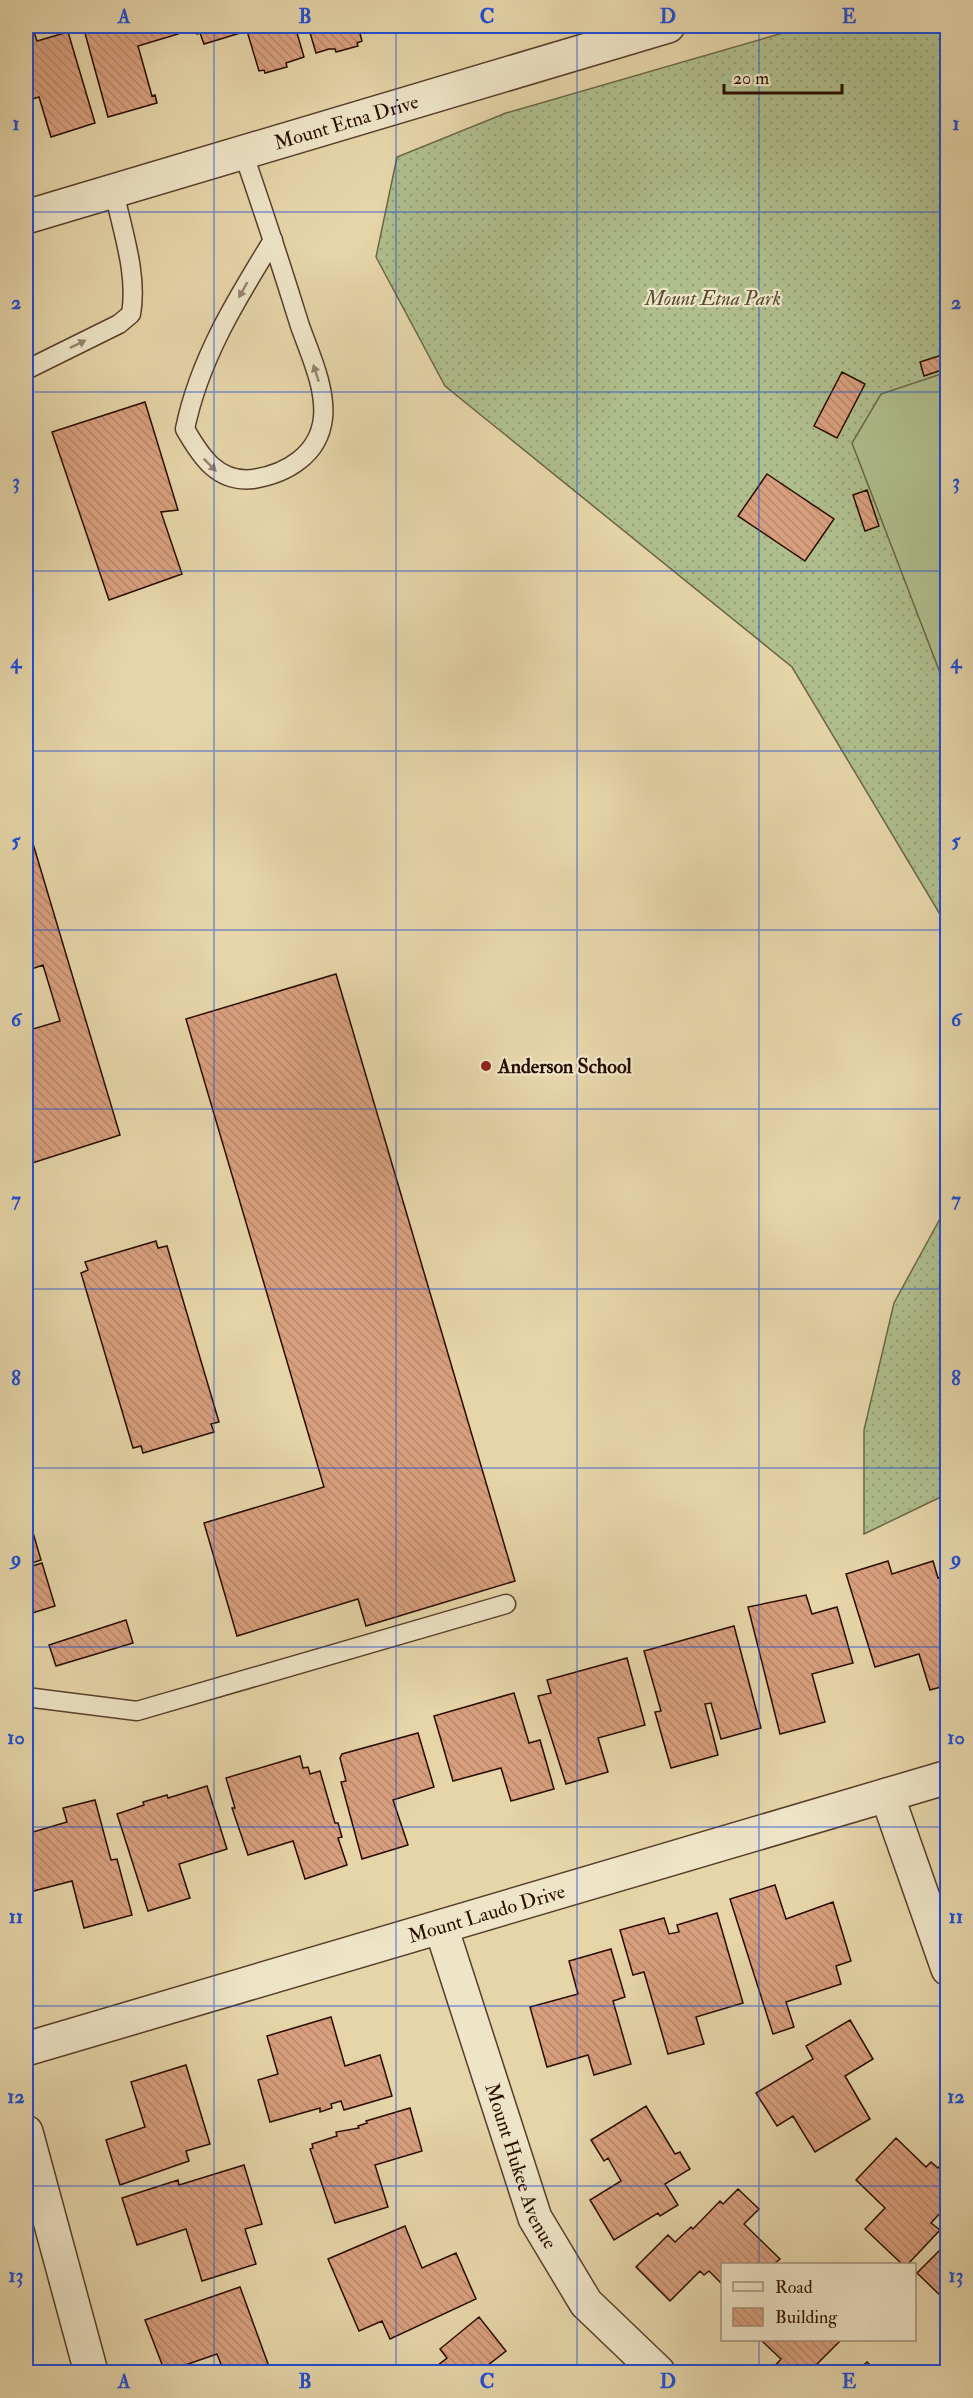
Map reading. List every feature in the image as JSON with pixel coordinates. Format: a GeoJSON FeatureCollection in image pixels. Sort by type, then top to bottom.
{"type":"FeatureCollection","features":[{"type":"Feature","properties":{"kind":"street","name":"Mount Etna Drive"},"geometry":{"type":"LineString","coordinates":[[26,217],[668,26]]}},
{"type":"Feature","properties":{"kind":"street","name":"Mount Laudo Drive"},"geometry":{"type":"LineString","coordinates":[[26,2049],[948,1777]]}},
{"type":"Feature","properties":{"kind":"street"},"geometry":{"type":"LineString","coordinates":[[887,1795],[948,1969]]}},
{"type":"Feature","properties":{"kind":"street","name":"Mount Hukee Avenue"},"geometry":{"type":"LineString","coordinates":[[441,1927],[535,2218],[586,2303],[658,2373]]}},
{"type":"Feature","properties":{"kind":"street"},"geometry":{"type":"LineString","coordinates":[[26,2132],[91,2373]]}},
{"type":"Feature","properties":{"kind":"lane"},"geometry":{"type":"LineString","coordinates":[[243,152],[273,240],[321,388],[323,419],[313,446],[292,468],[270,476],[244,480],[220,475],[200,454],[185,429],[191,399],[216,337],[273,240]]}},
{"type":"Feature","properties":{"kind":"lane"},"geometry":{"type":"LineString","coordinates":[[26,370],[119,324],[131,314],[134,296],[133,281],[114,191]]}},
{"type":"Feature","properties":{"kind":"lane"},"geometry":{"type":"LineString","coordinates":[[26,1697],[137,1711],[506,1604]]}},
{"type":"Feature","properties":{"kind":"green space","name":"Mount Etna Park"},"geometry":{"type":"Polygon","coordinates":[[[807,26],[947,26],[947,926],[792,667],[445,386],[376,257],[397,157],[506,113],[807,26]]]}},
{"type":"Feature","properties":{"kind":"green space"},"geometry":{"type":"Polygon","coordinates":[[[948,372],[947,691],[852,443],[881,394],[948,372]]]}},
{"type":"Feature","properties":{"kind":"green space"},"geometry":{"type":"Polygon","coordinates":[[[947,1206],[947,1494],[864,1534],[864,1430],[894,1303],[947,1206]]]}},
{"type":"Feature","properties":{"kind":"building"},"geometry":{"type":"Polygon","coordinates":[[[26,26],[32,26],[37,41],[68,32],[95,123],[51,137],[39,97],[26,101],[26,26]]]}},
{"type":"Feature","properties":{"kind":"building"},"geometry":{"type":"Polygon","coordinates":[[[83,26],[175,26],[178,34],[138,46],[152,96],[155,95],[157,103],[108,117],[83,26]]]}},
{"type":"Feature","properties":{"kind":"building"},"geometry":{"type":"Polygon","coordinates":[[[194,26],[295,26],[304,57],[286,63],[287,67],[265,73],[264,70],[259,71],[247,31],[204,44],[200,33],[197,34],[194,26]]]}},
{"type":"Feature","properties":{"kind":"building"},"geometry":{"type":"Polygon","coordinates":[[[308,26],[358,26],[362,41],[357,43],[358,46],[336,52],[335,49],[329,49],[316,53],[308,26]]]}},
{"type":"Feature","properties":{"kind":"building"},"geometry":{"type":"Polygon","coordinates":[[[948,353],[948,368],[924,376],[920,362],[948,353]]]}},
{"type":"Feature","properties":{"kind":"building"},"geometry":{"type":"Polygon","coordinates":[[[842,372],[865,384],[837,438],[814,426],[842,372]]]}},
{"type":"Feature","properties":{"kind":"building"},"geometry":{"type":"Polygon","coordinates":[[[145,402],[178,510],[161,512],[182,574],[109,600],[52,432],[145,402]]]}},
{"type":"Feature","properties":{"kind":"building"},"geometry":{"type":"Polygon","coordinates":[[[767,474],[834,519],[805,561],[738,516],[767,474]]]}},
{"type":"Feature","properties":{"kind":"building"},"geometry":{"type":"Polygon","coordinates":[[[867,490],[879,526],[865,531],[853,495],[867,490]]]}},
{"type":"Feature","properties":{"kind":"building"},"geometry":{"type":"Polygon","coordinates":[[[31,837],[120,1135],[26,1165],[26,1031],[60,1021],[43,965],[26,971],[26,838],[31,837]]]}},
{"type":"Feature","properties":{"kind":"building"},"geometry":{"type":"Polygon","coordinates":[[[336,974],[515,1581],[366,1626],[358,1599],[237,1636],[204,1523],[324,1487],[186,1019],[336,974]]]}},
{"type":"Feature","properties":{"kind":"building"},"geometry":{"type":"Polygon","coordinates":[[[156,1241],[158,1248],[167,1246],[219,1422],[211,1424],[214,1432],[143,1453],[141,1446],[133,1448],[81,1273],[88,1270],[85,1262],[156,1241]]]}},
{"type":"Feature","properties":{"kind":"building"},"geometry":{"type":"Polygon","coordinates":[[[29,1519],[41,1560],[26,1565],[26,1520],[29,1519]]]}},
{"type":"Feature","properties":{"kind":"building"},"geometry":{"type":"Polygon","coordinates":[[[888,1561],[892,1574],[933,1561],[938,1578],[942,1577],[948,1595],[948,1685],[930,1690],[919,1654],[875,1667],[846,1574],[888,1561]]]}},
{"type":"Feature","properties":{"kind":"building"},"geometry":{"type":"Polygon","coordinates":[[[42,1563],[55,1606],[26,1615],[26,1568],[42,1563]]]}},
{"type":"Feature","properties":{"kind":"building"},"geometry":{"type":"Polygon","coordinates":[[[806,1595],[812,1614],[837,1607],[853,1663],[812,1674],[825,1722],[780,1734],[748,1607],[806,1595]]]}},
{"type":"Feature","properties":{"kind":"building"},"geometry":{"type":"Polygon","coordinates":[[[126,1620],[133,1643],[56,1666],[49,1645],[126,1620]]]}},
{"type":"Feature","properties":{"kind":"building"},"geometry":{"type":"Polygon","coordinates":[[[734,1626],[761,1728],[721,1739],[711,1703],[705,1704],[718,1755],[671,1768],[655,1712],[661,1711],[644,1651],[734,1626]]]}},
{"type":"Feature","properties":{"kind":"building"},"geometry":{"type":"Polygon","coordinates":[[[627,1658],[645,1725],[598,1738],[608,1772],[566,1784],[538,1696],[551,1693],[547,1680],[627,1658]]]}},
{"type":"Feature","properties":{"kind":"building"},"geometry":{"type":"Polygon","coordinates":[[[514,1693],[529,1743],[540,1740],[554,1789],[511,1801],[501,1768],[453,1781],[434,1716],[514,1693]]]}},
{"type":"Feature","properties":{"kind":"building"},"geometry":{"type":"Polygon","coordinates":[[[418,1733],[434,1787],[393,1800],[408,1845],[362,1859],[341,1782],[346,1781],[340,1758],[342,1754],[418,1733]]]}},
{"type":"Feature","properties":{"kind":"building"},"geometry":{"type":"Polygon","coordinates":[[[300,1756],[303,1768],[308,1767],[310,1774],[320,1771],[335,1823],[338,1823],[342,1837],[338,1838],[347,1865],[305,1879],[293,1841],[248,1855],[232,1808],[235,1808],[226,1778],[300,1756]]]}},
{"type":"Feature","properties":{"kind":"building"},"geometry":{"type":"Polygon","coordinates":[[[207,1786],[227,1849],[179,1864],[190,1898],[148,1911],[117,1814],[144,1805],[143,1802],[167,1795],[168,1798],[207,1786]]]}},
{"type":"Feature","properties":{"kind":"building"},"geometry":{"type":"Polygon","coordinates":[[[95,1800],[111,1860],[117,1859],[132,1915],[84,1928],[72,1881],[26,1893],[26,1834],[67,1822],[63,1808],[95,1800]]]}},
{"type":"Feature","properties":{"kind":"building"},"geometry":{"type":"Polygon","coordinates":[[[775,1885],[786,1919],[833,1902],[851,1961],[836,1966],[841,1984],[786,2002],[794,2027],[773,2034],[730,1899],[775,1885]]]}},
{"type":"Feature","properties":{"kind":"building"},"geometry":{"type":"Polygon","coordinates":[[[717,1913],[743,2003],[696,2017],[704,2044],[668,2054],[644,1972],[633,1975],[620,1930],[664,1918],[669,1934],[679,1932],[677,1925],[717,1913]]]}},
{"type":"Feature","properties":{"kind":"building"},"geometry":{"type":"Polygon","coordinates":[[[611,1949],[625,1997],[613,2001],[631,2064],[594,2075],[588,2055],[547,2067],[530,2007],[578,1994],[569,1961],[611,1949]]]}},
{"type":"Feature","properties":{"kind":"building"},"geometry":{"type":"Polygon","coordinates":[[[331,2017],[345,2066],[380,2055],[392,2096],[344,2110],[341,2101],[331,2104],[332,2108],[320,2112],[320,2108],[270,2122],[258,2080],[278,2074],[267,2036],[331,2017]]]}},
{"type":"Feature","properties":{"kind":"building"},"geometry":{"type":"Polygon","coordinates":[[[850,2020],[873,2059],[845,2076],[870,2119],[815,2152],[793,2116],[777,2126],[756,2093],[813,2059],[806,2046],[850,2020]]]}},
{"type":"Feature","properties":{"kind":"building"},"geometry":{"type":"Polygon","coordinates":[[[186,2065],[210,2144],[186,2151],[189,2161],[120,2185],[106,2140],[145,2127],[131,2082],[186,2065]]]}},
{"type":"Feature","properties":{"kind":"building"},"geometry":{"type":"Polygon","coordinates":[[[646,2106],[675,2154],[680,2152],[690,2169],[665,2184],[678,2205],[660,2216],[658,2213],[614,2240],[590,2200],[621,2181],[608,2158],[604,2161],[591,2140],[646,2106]]]}},
{"type":"Feature","properties":{"kind":"building"},"geometry":{"type":"Polygon","coordinates":[[[410,2108],[422,2151],[375,2165],[388,2207],[335,2223],[310,2149],[313,2148],[312,2144],[337,2136],[336,2132],[359,2128],[358,2126],[367,2123],[366,2121],[410,2108]]]}},
{"type":"Feature","properties":{"kind":"building"},"geometry":{"type":"Polygon","coordinates":[[[896,2138],[926,2167],[931,2162],[938,2168],[948,2157],[948,2210],[944,2213],[942,2211],[931,2223],[940,2230],[909,2263],[901,2263],[865,2229],[885,2208],[856,2180],[896,2138]]]}},
{"type":"Feature","properties":{"kind":"building"},"geometry":{"type":"Polygon","coordinates":[[[244,2165],[262,2224],[245,2229],[256,2264],[202,2281],[186,2229],[137,2245],[122,2198],[178,2180],[179,2185],[244,2165]]]}},
{"type":"Feature","properties":{"kind":"building"},"geometry":{"type":"Polygon","coordinates":[[[738,2189],[759,2209],[744,2224],[780,2259],[775,2263],[721,2263],[721,2283],[709,2271],[704,2275],[700,2271],[670,2301],[636,2267],[668,2235],[675,2242],[691,2227],[693,2229],[720,2201],[723,2204],[738,2189]]]}},
{"type":"Feature","properties":{"kind":"building"},"geometry":{"type":"Polygon","coordinates":[[[405,2226],[422,2268],[456,2253],[476,2299],[390,2339],[382,2321],[359,2331],[328,2259],[405,2226]]]}},
{"type":"Feature","properties":{"kind":"building"},"geometry":{"type":"Polygon","coordinates":[[[947,2243],[948,2297],[945,2300],[917,2273],[947,2243]]]}},
{"type":"Feature","properties":{"kind":"building"},"geometry":{"type":"Polygon","coordinates":[[[240,2287],[271,2372],[224,2372],[217,2354],[165,2372],[145,2320],[240,2287]]]}},
{"type":"Feature","properties":{"kind":"building"},"geometry":{"type":"Polygon","coordinates":[[[479,2317],[506,2351],[479,2372],[429,2372],[447,2358],[440,2349],[479,2317]]]}},
{"type":"Feature","properties":{"kind":"building"},"geometry":{"type":"Polygon","coordinates":[[[762,2341],[840,2341],[809,2372],[769,2372],[781,2359],[762,2341]]]}},
{"type":"Feature","properties":{"kind":"building"},"geometry":{"type":"Polygon","coordinates":[[[867,2362],[877,2372],[856,2372],[867,2362]]]}},
{"type":"Feature","properties":{"kind":"place","name":"Anderson School"},"geometry":{"type":"Point","coordinates":[486,1066]}}]}
